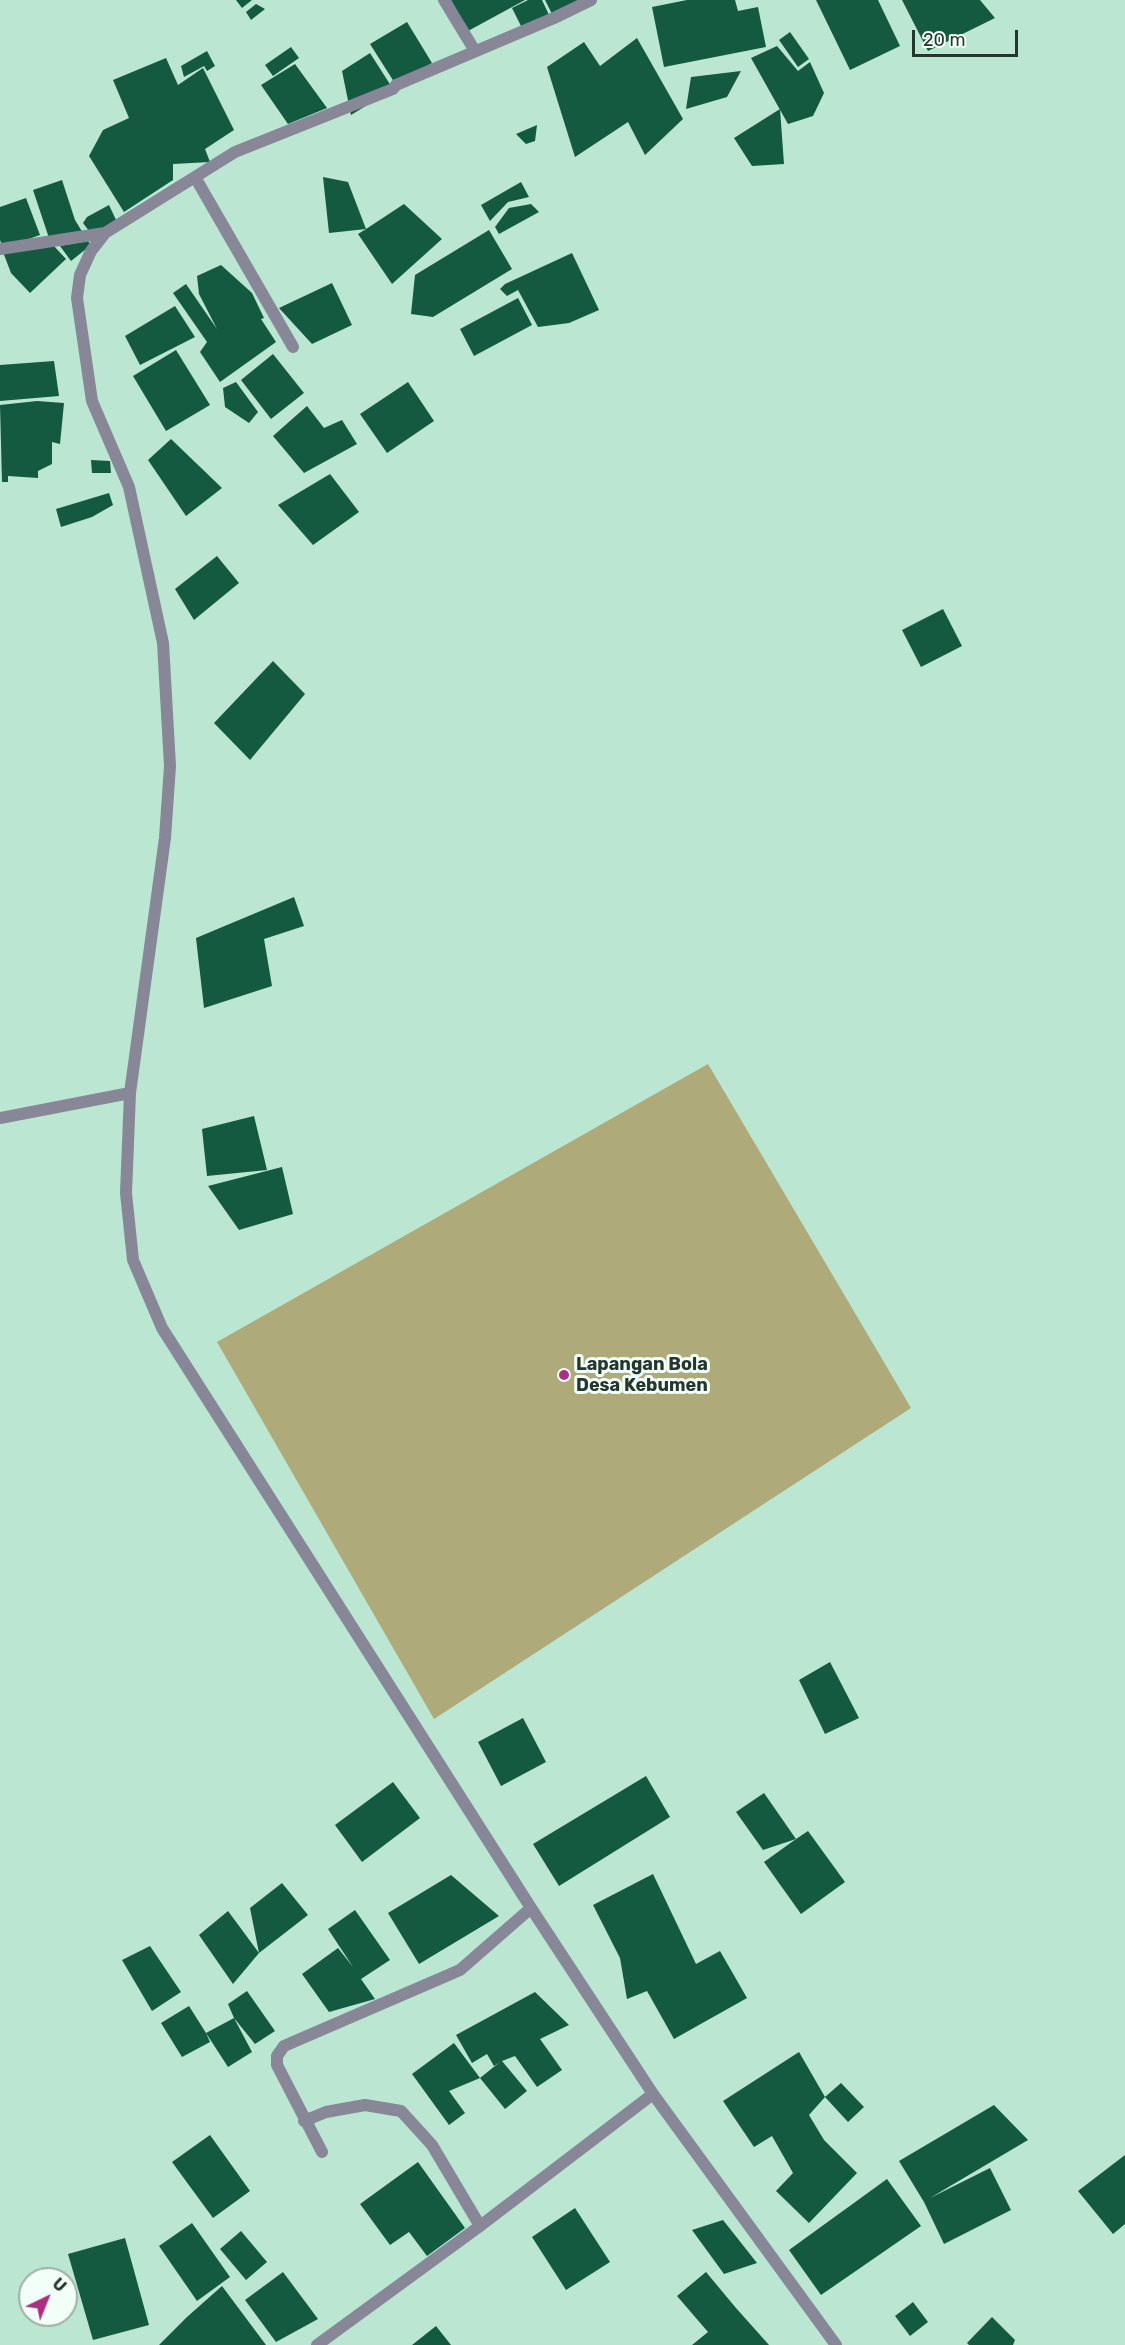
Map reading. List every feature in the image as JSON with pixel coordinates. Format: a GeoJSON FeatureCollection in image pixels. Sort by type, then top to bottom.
{"type":"FeatureCollection","features":[{"type":"Feature","properties":{"kind":"street"},"geometry":{"type":"LineString","coordinates":[[444,0],[475,51]]}},
{"type":"Feature","properties":{"kind":"street"},"geometry":{"type":"LineString","coordinates":[[591,0],[396,85],[393,89],[235,152],[105,233],[91,251],[80,274],[77,298],[92,401],[129,487],[163,643],[170,766],[165,838],[130,1093],[126,1193],[133,1260],[162,1328],[531,1908],[653,2094],[836,2345]]}},
{"type":"Feature","properties":{"kind":"street"},"geometry":{"type":"LineString","coordinates":[[195,177],[293,347]]}},
{"type":"Feature","properties":{"kind":"street"},"geometry":{"type":"LineString","coordinates":[[0,249],[105,233]]}},
{"type":"Feature","properties":{"kind":"street"},"geometry":{"type":"LineString","coordinates":[[0,1118],[130,1093]]}},
{"type":"Feature","properties":{"kind":"street"},"geometry":{"type":"LineString","coordinates":[[322,2152],[276,2065],[277,2056],[284,2046],[460,1970],[531,1908]]}},
{"type":"Feature","properties":{"kind":"street"},"geometry":{"type":"LineString","coordinates":[[317,2345],[480,2226],[653,2094]]}},
{"type":"Feature","properties":{"kind":"street"},"geometry":{"type":"LineString","coordinates":[[304,2121],[326,2112],[365,2105],[401,2112],[432,2145],[480,2226]]}},
{"type":"Feature","properties":{"kind":"shaded area","name":"Lapangan Bola Desa Kebumen"},"geometry":{"type":"Polygon","coordinates":[[[708,1064],[911,1408],[434,1719],[217,1342],[708,1064]]]}},
{"type":"Feature","properties":{"kind":"building"},"geometry":{"type":"Polygon","coordinates":[[[236,0],[252,0],[242,8],[236,0]]]}},
{"type":"Feature","properties":{"kind":"building"},"geometry":{"type":"Polygon","coordinates":[[[451,0],[525,0],[468,31],[451,0]]]}},
{"type":"Feature","properties":{"kind":"building"},"geometry":{"type":"Polygon","coordinates":[[[528,0],[542,0],[549,15],[522,28],[512,8],[528,0]]]}},
{"type":"Feature","properties":{"kind":"building"},"geometry":{"type":"Polygon","coordinates":[[[545,0],[591,0],[554,18],[545,0]]]}},
{"type":"Feature","properties":{"kind":"building"},"geometry":{"type":"Polygon","coordinates":[[[687,0],[735,0],[738,11],[758,7],[766,47],[664,67],[652,7],[687,0]]]}},
{"type":"Feature","properties":{"kind":"building"},"geometry":{"type":"Polygon","coordinates":[[[816,0],[878,0],[900,46],[850,70],[816,0]]]}},
{"type":"Feature","properties":{"kind":"building"},"geometry":{"type":"Polygon","coordinates":[[[902,0],[980,0],[995,18],[928,51],[902,0]]]}},
{"type":"Feature","properties":{"kind":"building"},"geometry":{"type":"Polygon","coordinates":[[[256,4],[265,9],[251,20],[246,12],[256,4]]]}},
{"type":"Feature","properties":{"kind":"building"},"geometry":{"type":"Polygon","coordinates":[[[407,22],[432,63],[396,85],[370,44],[407,22]]]}},
{"type":"Feature","properties":{"kind":"building"},"geometry":{"type":"Polygon","coordinates":[[[790,32],[809,59],[798,67],[779,40],[790,32]]]}},
{"type":"Feature","properties":{"kind":"building"},"geometry":{"type":"Polygon","coordinates":[[[637,38],[683,119],[645,155],[628,122],[575,157],[547,67],[584,42],[600,66],[637,38]]]}},
{"type":"Feature","properties":{"kind":"building"},"geometry":{"type":"Polygon","coordinates":[[[777,46],[798,71],[810,62],[824,93],[813,116],[788,124],[751,58],[777,46]]]}},
{"type":"Feature","properties":{"kind":"building"},"geometry":{"type":"Polygon","coordinates":[[[291,47],[299,58],[273,76],[265,65],[291,47]]]}},
{"type":"Feature","properties":{"kind":"building"},"geometry":{"type":"Polygon","coordinates":[[[207,51],[215,66],[207,71],[204,66],[184,77],[181,66],[207,51]]]}},
{"type":"Feature","properties":{"kind":"building"},"geometry":{"type":"Polygon","coordinates":[[[370,53],[393,89],[351,115],[342,71],[370,53]]]}},
{"type":"Feature","properties":{"kind":"building"},"geometry":{"type":"Polygon","coordinates":[[[166,58],[178,85],[203,68],[234,130],[205,149],[210,162],[173,164],[173,180],[124,212],[89,156],[103,130],[129,118],[113,80],[166,58]]]}},
{"type":"Feature","properties":{"kind":"building"},"geometry":{"type":"Polygon","coordinates":[[[295,64],[327,108],[288,124],[261,85],[295,64]]]}},
{"type":"Feature","properties":{"kind":"building"},"geometry":{"type":"Polygon","coordinates":[[[741,71],[727,97],[686,109],[691,77],[741,71]]]}},
{"type":"Feature","properties":{"kind":"building"},"geometry":{"type":"Polygon","coordinates":[[[780,109],[784,164],[752,166],[734,138],[780,109]]]}},
{"type":"Feature","properties":{"kind":"building"},"geometry":{"type":"Polygon","coordinates":[[[537,125],[535,141],[526,144],[516,134],[537,125]]]}},
{"type":"Feature","properties":{"kind":"building"},"geometry":{"type":"Polygon","coordinates":[[[323,177],[348,182],[366,229],[329,233],[323,177]]]}},
{"type":"Feature","properties":{"kind":"building"},"geometry":{"type":"Polygon","coordinates":[[[62,180],[75,220],[83,233],[51,244],[33,190],[62,180]]]}},
{"type":"Feature","properties":{"kind":"building"},"geometry":{"type":"Polygon","coordinates":[[[521,182],[529,197],[508,202],[490,221],[481,205],[521,182]]]}},
{"type":"Feature","properties":{"kind":"building"},"geometry":{"type":"Polygon","coordinates":[[[26,198],[40,235],[3,248],[0,240],[0,207],[26,198]]]}},
{"type":"Feature","properties":{"kind":"building"},"geometry":{"type":"Polygon","coordinates":[[[404,204],[442,239],[392,284],[358,234],[404,204]]]}},
{"type":"Feature","properties":{"kind":"building"},"geometry":{"type":"Polygon","coordinates":[[[531,204],[539,212],[499,234],[495,227],[509,208],[531,204]]]}},
{"type":"Feature","properties":{"kind":"building"},"geometry":{"type":"Polygon","coordinates":[[[109,205],[117,222],[103,229],[89,231],[83,223],[87,217],[109,205]]]}},
{"type":"Feature","properties":{"kind":"building"},"geometry":{"type":"Polygon","coordinates":[[[489,230],[512,269],[433,317],[411,314],[415,275],[489,230]]]}},
{"type":"Feature","properties":{"kind":"building"},"geometry":{"type":"Polygon","coordinates":[[[88,241],[91,245],[71,261],[60,246],[88,241]]]}},
{"type":"Feature","properties":{"kind":"building"},"geometry":{"type":"Polygon","coordinates":[[[53,245],[66,259],[30,293],[11,273],[3,252],[53,245]]]}},
{"type":"Feature","properties":{"kind":"building"},"geometry":{"type":"Polygon","coordinates":[[[572,253],[599,310],[569,323],[538,327],[518,290],[507,296],[500,289],[505,284],[572,253]]]}},
{"type":"Feature","properties":{"kind":"building"},"geometry":{"type":"Polygon","coordinates":[[[221,265],[252,293],[264,318],[261,319],[276,342],[220,382],[200,352],[207,342],[173,293],[186,284],[217,329],[199,294],[197,276],[221,265]]]}},
{"type":"Feature","properties":{"kind":"building"},"geometry":{"type":"Polygon","coordinates":[[[332,283],[352,325],[312,344],[279,308],[332,283]]]}},
{"type":"Feature","properties":{"kind":"building"},"geometry":{"type":"Polygon","coordinates":[[[518,298],[532,325],[474,356],[460,329],[518,298]]]}},
{"type":"Feature","properties":{"kind":"building"},"geometry":{"type":"Polygon","coordinates":[[[175,306],[195,337],[140,365],[125,336],[175,306]]]}},
{"type":"Feature","properties":{"kind":"building"},"geometry":{"type":"Polygon","coordinates":[[[176,350],[210,405],[166,431],[133,376],[176,350]]]}},
{"type":"Feature","properties":{"kind":"building"},"geometry":{"type":"Polygon","coordinates":[[[273,354],[304,393],[271,419],[241,380],[273,354]]]}},
{"type":"Feature","properties":{"kind":"building"},"geometry":{"type":"Polygon","coordinates":[[[54,361],[59,396],[0,401],[0,365],[54,361]]]}},
{"type":"Feature","properties":{"kind":"building"},"geometry":{"type":"Polygon","coordinates":[[[236,382],[258,412],[249,423],[225,407],[223,388],[236,382]]]}},
{"type":"Feature","properties":{"kind":"building"},"geometry":{"type":"Polygon","coordinates":[[[408,382],[434,421],[387,453],[360,414],[408,382]]]}},
{"type":"Feature","properties":{"kind":"building"},"geometry":{"type":"Polygon","coordinates":[[[37,401],[64,403],[60,444],[52,442],[52,464],[38,471],[38,478],[8,476],[8,482],[2,482],[0,405],[37,401]]]}},
{"type":"Feature","properties":{"kind":"building"},"geometry":{"type":"Polygon","coordinates":[[[307,406],[324,428],[342,420],[357,444],[304,473],[273,436],[307,406]]]}},
{"type":"Feature","properties":{"kind":"building"},"geometry":{"type":"Polygon","coordinates":[[[171,439],[222,488],[186,516],[148,460],[171,439]]]}},
{"type":"Feature","properties":{"kind":"building"},"geometry":{"type":"Polygon","coordinates":[[[91,460],[110,461],[111,473],[92,473],[91,460]]]}},
{"type":"Feature","properties":{"kind":"building"},"geometry":{"type":"Polygon","coordinates":[[[330,474],[359,512],[313,545],[278,505],[330,474]]]}},
{"type":"Feature","properties":{"kind":"building"},"geometry":{"type":"Polygon","coordinates":[[[109,493],[113,505],[92,517],[61,527],[56,509],[109,493]]]}},
{"type":"Feature","properties":{"kind":"building"},"geometry":{"type":"Polygon","coordinates":[[[217,556],[239,583],[194,620],[175,589],[217,556]]]}},
{"type":"Feature","properties":{"kind":"building"},"geometry":{"type":"Polygon","coordinates":[[[943,609],[962,646],[921,667],[902,630],[943,609]]]}},
{"type":"Feature","properties":{"kind":"building"},"geometry":{"type":"Polygon","coordinates":[[[273,661],[305,694],[250,760],[214,723],[273,661]]]}},
{"type":"Feature","properties":{"kind":"building"},"geometry":{"type":"Polygon","coordinates":[[[294,897],[304,926],[264,939],[272,986],[204,1008],[196,938],[294,897]]]}},
{"type":"Feature","properties":{"kind":"building"},"geometry":{"type":"Polygon","coordinates":[[[254,1116],[267,1170],[207,1176],[202,1129],[254,1116]]]}},
{"type":"Feature","properties":{"kind":"building"},"geometry":{"type":"Polygon","coordinates":[[[282,1167],[293,1214],[239,1230],[208,1186],[282,1167]]]}},
{"type":"Feature","properties":{"kind":"building"},"geometry":{"type":"Polygon","coordinates":[[[830,1662],[859,1718],[825,1734],[799,1680],[830,1662]]]}},
{"type":"Feature","properties":{"kind":"building"},"geometry":{"type":"Polygon","coordinates":[[[523,1718],[546,1762],[501,1786],[478,1742],[523,1718]]]}},
{"type":"Feature","properties":{"kind":"building"},"geometry":{"type":"Polygon","coordinates":[[[646,1776],[670,1817],[559,1886],[533,1844],[646,1776]]]}},
{"type":"Feature","properties":{"kind":"building"},"geometry":{"type":"Polygon","coordinates":[[[393,1782],[420,1818],[362,1862],[335,1825],[393,1782]]]}},
{"type":"Feature","properties":{"kind":"building"},"geometry":{"type":"Polygon","coordinates":[[[764,1793],[796,1839],[763,1850],[736,1812],[764,1793]]]}},
{"type":"Feature","properties":{"kind":"building"},"geometry":{"type":"Polygon","coordinates":[[[808,1831],[845,1882],[801,1914],[764,1862],[808,1831]]]}},
{"type":"Feature","properties":{"kind":"building"},"geometry":{"type":"Polygon","coordinates":[[[653,1874],[696,1964],[720,1951],[747,1998],[674,2039],[647,1991],[627,1999],[620,1958],[593,1905],[653,1874]]]}},
{"type":"Feature","properties":{"kind":"building"},"geometry":{"type":"Polygon","coordinates":[[[451,1875],[499,1916],[419,1964],[388,1913],[451,1875]]]}},
{"type":"Feature","properties":{"kind":"building"},"geometry":{"type":"Polygon","coordinates":[[[282,1883],[308,1915],[259,1953],[250,1908],[282,1883]]]}},
{"type":"Feature","properties":{"kind":"building"},"geometry":{"type":"Polygon","coordinates":[[[355,1910],[390,1960],[361,1979],[375,1999],[329,2012],[302,1974],[338,1948],[353,1967],[328,1929],[355,1910]]]}},
{"type":"Feature","properties":{"kind":"building"},"geometry":{"type":"Polygon","coordinates":[[[228,1911],[259,1953],[233,1984],[199,1935],[228,1911]]]}},
{"type":"Feature","properties":{"kind":"building"},"geometry":{"type":"Polygon","coordinates":[[[150,1946],[181,1992],[152,2011],[122,1960],[150,1946]]]}},
{"type":"Feature","properties":{"kind":"building"},"geometry":{"type":"Polygon","coordinates":[[[247,1991],[275,2031],[255,2044],[234,2018],[228,2004],[247,1991]]]}},
{"type":"Feature","properties":{"kind":"building"},"geometry":{"type":"Polygon","coordinates":[[[535,1992],[569,2025],[540,2039],[562,2070],[537,2087],[515,2056],[502,2061],[527,2091],[505,2109],[480,2078],[500,2062],[494,2066],[487,2054],[472,2063],[456,2035],[535,1992]]]}},
{"type":"Feature","properties":{"kind":"building"},"geometry":{"type":"Polygon","coordinates":[[[189,2006],[210,2042],[182,2057],[161,2023],[189,2006]]]}},
{"type":"Feature","properties":{"kind":"building"},"geometry":{"type":"Polygon","coordinates":[[[234,2018],[252,2052],[228,2067],[206,2033],[234,2018]]]}},
{"type":"Feature","properties":{"kind":"building"},"geometry":{"type":"Polygon","coordinates":[[[454,2043],[480,2078],[449,2091],[465,2113],[449,2125],[412,2074],[454,2043]]]}},
{"type":"Feature","properties":{"kind":"building"},"geometry":{"type":"Polygon","coordinates":[[[799,2052],[825,2097],[809,2115],[824,2140],[857,2173],[809,2223],[776,2191],[793,2173],[772,2136],[754,2147],[723,2101],[799,2052]]]}},
{"type":"Feature","properties":{"kind":"building"},"geometry":{"type":"Polygon","coordinates":[[[841,2083],[864,2107],[848,2122],[825,2097],[841,2083]]]}},
{"type":"Feature","properties":{"kind":"building"},"geometry":{"type":"Polygon","coordinates":[[[994,2105],[1028,2140],[930,2198],[990,2168],[1011,2210],[944,2244],[924,2202],[899,2161],[994,2105]]]}},
{"type":"Feature","properties":{"kind":"building"},"geometry":{"type":"Polygon","coordinates":[[[210,2135],[250,2191],[213,2218],[172,2162],[210,2135]]]}},
{"type":"Feature","properties":{"kind":"building"},"geometry":{"type":"Polygon","coordinates":[[[1125,2155],[1125,2224],[1113,2234],[1078,2191],[1125,2155]]]}},
{"type":"Feature","properties":{"kind":"building"},"geometry":{"type":"Polygon","coordinates":[[[418,2162],[465,2228],[427,2256],[409,2232],[390,2245],[360,2204],[418,2162]]]}},
{"type":"Feature","properties":{"kind":"building"},"geometry":{"type":"Polygon","coordinates":[[[887,2179],[921,2226],[821,2295],[789,2250],[887,2179]]]}},
{"type":"Feature","properties":{"kind":"building"},"geometry":{"type":"Polygon","coordinates":[[[575,2208],[610,2262],[566,2290],[532,2237],[575,2208]]]}},
{"type":"Feature","properties":{"kind":"building"},"geometry":{"type":"Polygon","coordinates":[[[723,2220],[757,2263],[724,2274],[692,2230],[723,2220]]]}},
{"type":"Feature","properties":{"kind":"building"},"geometry":{"type":"Polygon","coordinates":[[[192,2223],[230,2277],[197,2301],[159,2246],[192,2223]]]}},
{"type":"Feature","properties":{"kind":"building"},"geometry":{"type":"Polygon","coordinates":[[[241,2231],[267,2262],[246,2280],[220,2249],[241,2231]]]}},
{"type":"Feature","properties":{"kind":"building"},"geometry":{"type":"Polygon","coordinates":[[[125,2238],[149,2325],[93,2340],[78,2288],[78,2267],[72,2267],[68,2254],[125,2238]]]}},
{"type":"Feature","properties":{"kind":"building"},"geometry":{"type":"Polygon","coordinates":[[[283,2272],[318,2319],[276,2342],[245,2300],[283,2272]]]}},
{"type":"Feature","properties":{"kind":"building"},"geometry":{"type":"Polygon","coordinates":[[[706,2272],[769,2345],[692,2345],[708,2332],[677,2296],[706,2272]]]}},
{"type":"Feature","properties":{"kind":"building"},"geometry":{"type":"Polygon","coordinates":[[[222,2286],[266,2345],[159,2345],[187,2317],[222,2286]]]}},
{"type":"Feature","properties":{"kind":"building"},"geometry":{"type":"Polygon","coordinates":[[[913,2302],[928,2322],[910,2336],[895,2316],[913,2302]]]}},
{"type":"Feature","properties":{"kind":"building"},"geometry":{"type":"Polygon","coordinates":[[[992,2317],[1015,2340],[1013,2345],[969,2345],[967,2343],[992,2317]]]}},
{"type":"Feature","properties":{"kind":"building"},"geometry":{"type":"Polygon","coordinates":[[[436,2326],[451,2345],[412,2345],[436,2326]]]}},
{"type":"Feature","properties":{"kind":"place","name":"Lapangan Bola Desa Kebumen"},"geometry":{"type":"Point","coordinates":[564,1375]}}]}
